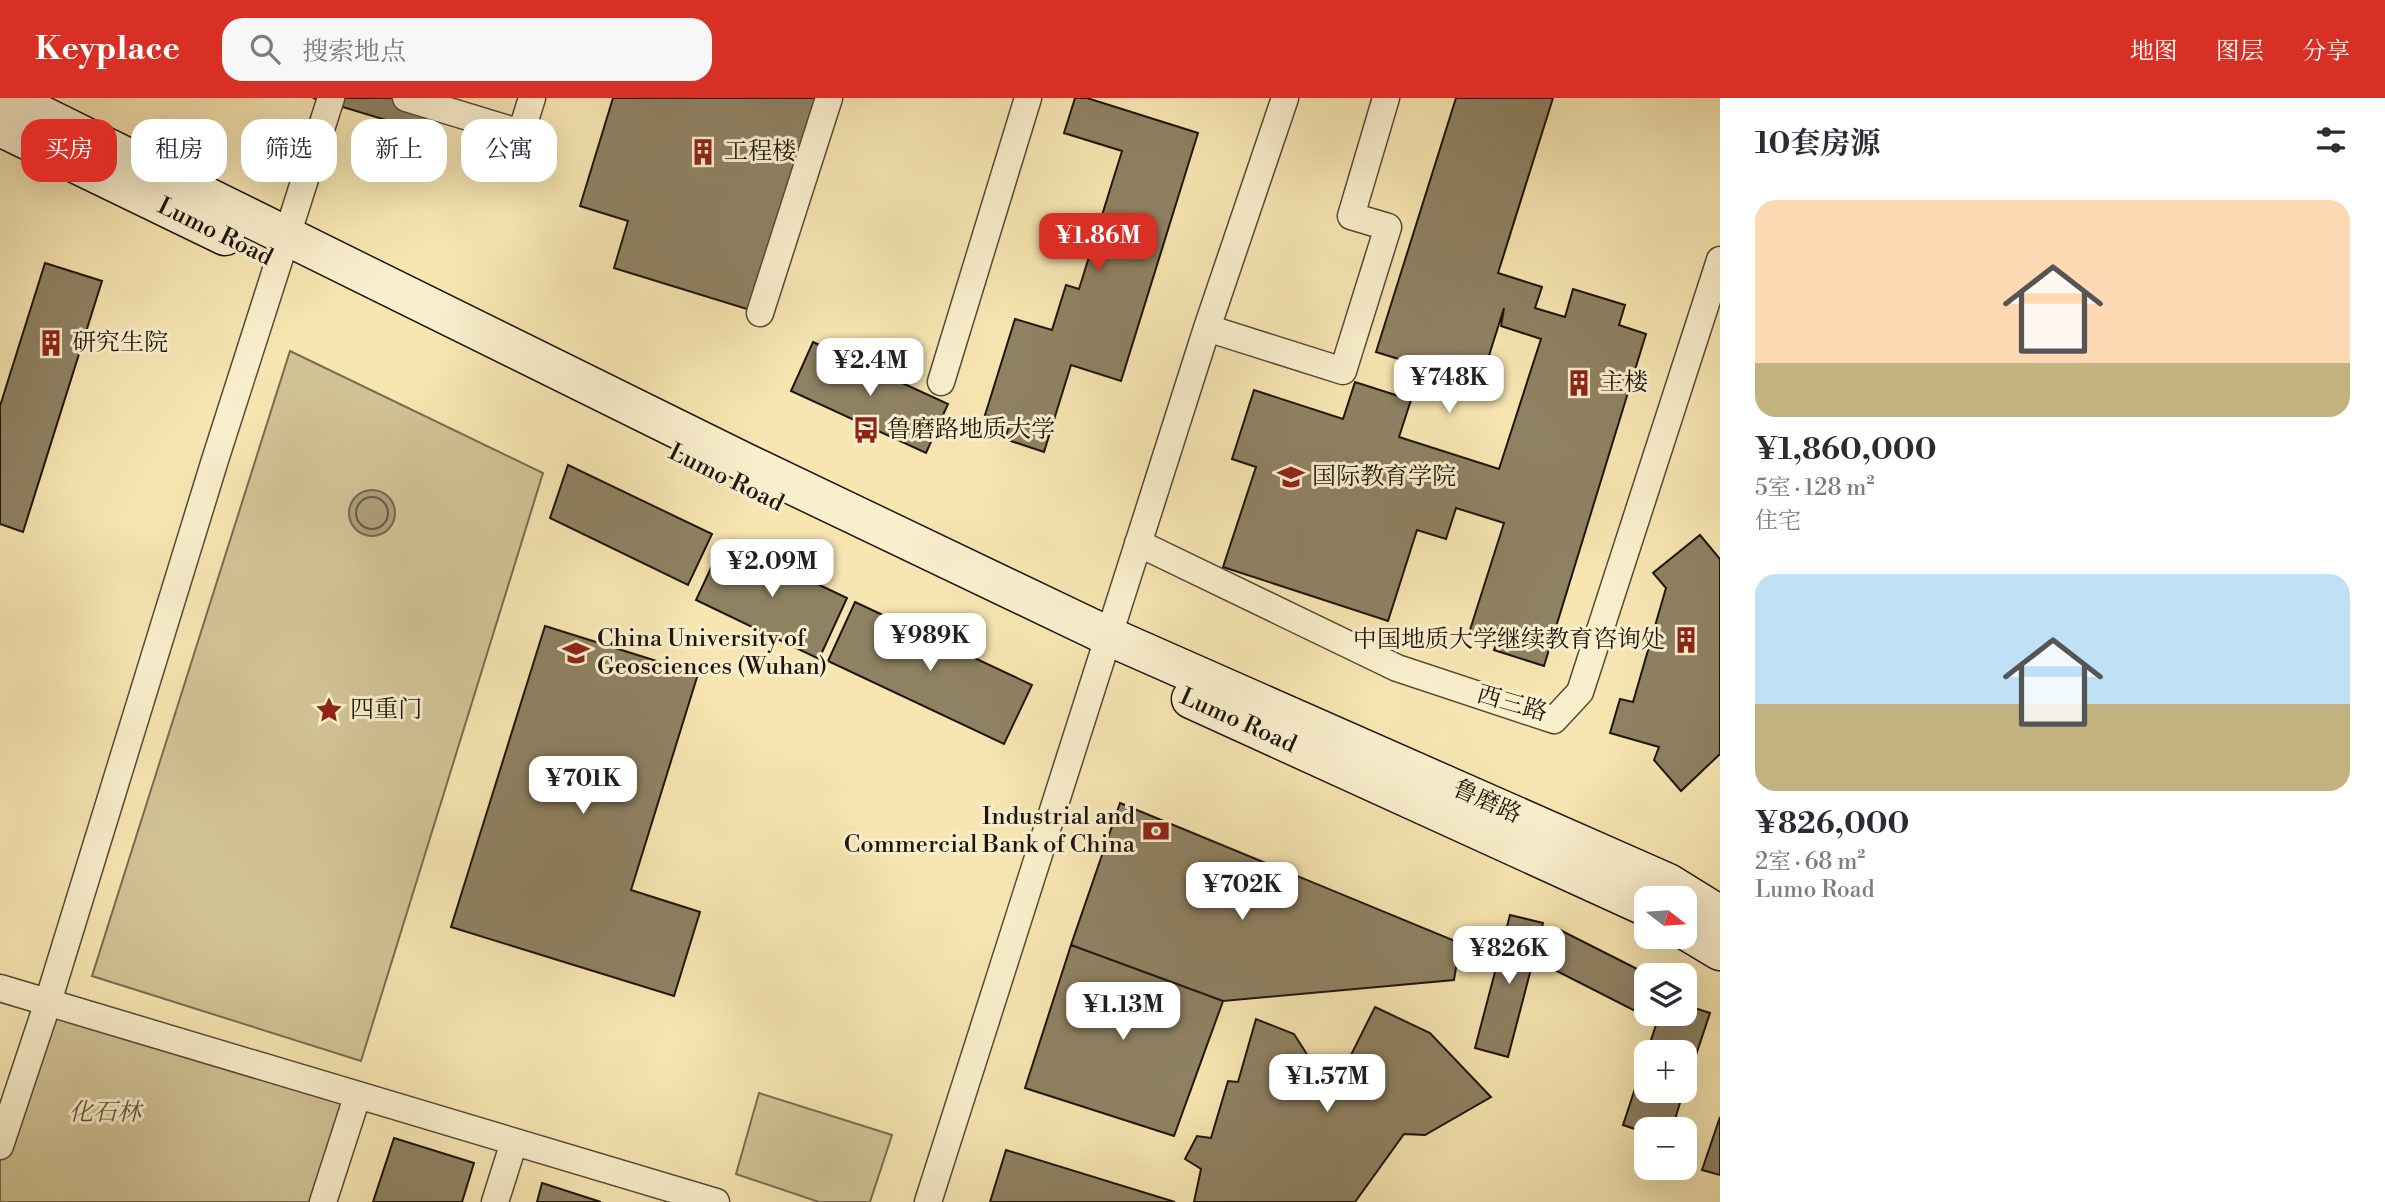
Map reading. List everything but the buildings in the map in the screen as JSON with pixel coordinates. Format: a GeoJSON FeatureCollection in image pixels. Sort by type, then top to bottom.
{"type":"FeatureCollection","features":[{"type":"Feature","properties":{"kind":"main road","name":"Lumo Road"},"geometry":{"type":"LineString","coordinates":[[7,98],[282,250]]}},
{"type":"Feature","properties":{"kind":"main road","name":"Lumo Road"},"geometry":{"type":"LineString","coordinates":[[0,127],[282,250],[742,461],[1104,647],[1634,901]]}},
{"type":"Feature","properties":{"kind":"main road","name":"鲁磨路"},"geometry":{"type":"LineString","coordinates":[[1104,647],[1668,883],[1720,915]]}},
{"type":"Feature","properties":{"kind":"main road"},"geometry":{"type":"LineString","coordinates":[[1698,938],[1720,951]]}},
{"type":"Feature","properties":{"kind":"street"},"geometry":{"type":"LineString","coordinates":[[0,1146],[48,1002],[331,98]]}},
{"type":"Feature","properties":{"kind":"street"},"geometry":{"type":"LineString","coordinates":[[406,98],[521,133],[533,98]]}},
{"type":"Feature","properties":{"kind":"street"},"geometry":{"type":"LineString","coordinates":[[760,313],[829,98]]}},
{"type":"Feature","properties":{"kind":"street"},"geometry":{"type":"LineString","coordinates":[[941,382],[1028,98]]}},
{"type":"Feature","properties":{"kind":"street"},"geometry":{"type":"LineString","coordinates":[[928,1202],[1104,647],[1284,98]]}},
{"type":"Feature","properties":{"kind":"street"},"geometry":{"type":"LineString","coordinates":[[1208,328],[1343,371],[1388,227],[1350,216],[1386,98]]}},
{"type":"Feature","properties":{"kind":"street","name":"西三路"},"geometry":{"type":"LineString","coordinates":[[1138,543],[1397,668],[1554,720],[1580,692],[1720,260]]}},
{"type":"Feature","properties":{"kind":"street"},"geometry":{"type":"LineString","coordinates":[[0,988],[357,1097],[716,1202]]}},
{"type":"Feature","properties":{"kind":"street"},"geometry":{"type":"LineString","coordinates":[[323,1202],[357,1097]]}},
{"type":"Feature","properties":{"kind":"street"},"geometry":{"type":"LineString","coordinates":[[495,1202],[514,1142]]}},
{"type":"Feature","properties":{"kind":"green space"},"geometry":{"type":"Polygon","coordinates":[[[290,351],[543,473],[361,1061],[92,976],[290,351]]]}},
{"type":"Feature","properties":{"kind":"green space","name":"化石林"},"geometry":{"type":"Polygon","coordinates":[[[48,1002],[357,1097],[323,1202],[0,1202],[0,1146],[48,1002]]]}},
{"type":"Feature","properties":{"kind":"green space"},"geometry":{"type":"Polygon","coordinates":[[[759,1093],[892,1135],[870,1202],[819,1202],[736,1174],[759,1093]]]}},
{"type":"Feature","properties":{"kind":"water"},"geometry":{"type":"Polygon","coordinates":[[[372,490],[388,497],[395,513],[388,529],[372,536],[356,529],[349,513],[356,497],[372,490]]]}},
{"type":"Feature","properties":{"kind":"place","name":"工程楼"},"geometry":{"type":"Point","coordinates":[703,152]}},
{"type":"Feature","properties":{"kind":"place","name":"研究生院"},"geometry":{"type":"Point","coordinates":[51,343]}},
{"type":"Feature","properties":{"kind":"place","name":"主楼"},"geometry":{"type":"Point","coordinates":[1579,383]}},
{"type":"Feature","properties":{"kind":"place","name":"鲁磨路地质大学"},"geometry":{"type":"Point","coordinates":[866,430]}},
{"type":"Feature","properties":{"kind":"place","name":"国际教育学院"},"geometry":{"type":"Point","coordinates":[1291,477]}},
{"type":"Feature","properties":{"kind":"place","name":"中国地质大学继续教育咨询处"},"geometry":{"type":"Point","coordinates":[1686,640]}},
{"type":"Feature","properties":{"kind":"place","name":"China University of Geosciences (Wuhan)"},"geometry":{"type":"Point","coordinates":[576,653]}},
{"type":"Feature","properties":{"kind":"place","name":"四重门"},"geometry":{"type":"Point","coordinates":[329,710]}},
{"type":"Feature","properties":{"kind":"place","name":"Industrial and Commercial Bank of China"},"geometry":{"type":"Point","coordinates":[1156,831]}}]}
